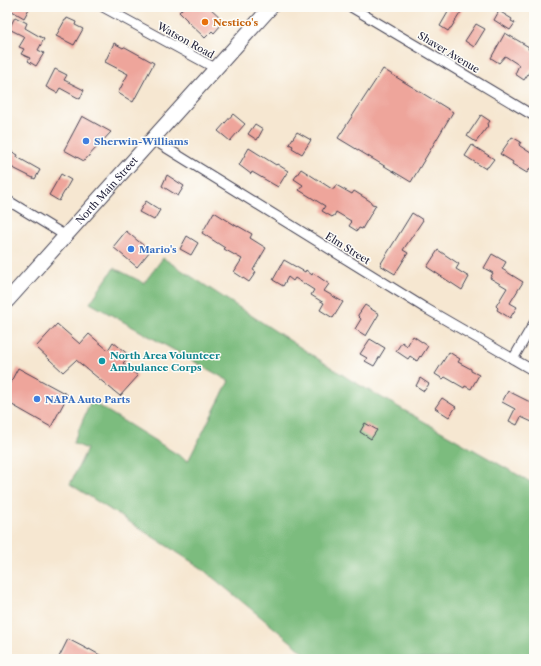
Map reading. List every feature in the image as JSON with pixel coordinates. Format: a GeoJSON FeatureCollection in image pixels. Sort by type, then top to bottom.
{"type":"FeatureCollection","features":[{"type":"Feature","properties":{"kind":"main road","name":"North Main Street"},"geometry":{"type":"LineString","coordinates":[[7,301],[271,7]]}},
{"type":"Feature","properties":{"kind":"street","name":"Watson Road"},"geometry":{"type":"LineString","coordinates":[[103,7],[216,68]]}},
{"type":"Feature","properties":{"kind":"street","name":"Shaver Avenue"},"geometry":{"type":"LineString","coordinates":[[351,7],[534,116]]}},
{"type":"Feature","properties":{"kind":"street","name":"Elm Street"},"geometry":{"type":"LineString","coordinates":[[152,139],[425,308],[534,371]]}},
{"type":"Feature","properties":{"kind":"street"},"geometry":{"type":"LineString","coordinates":[[7,200],[66,236]]}},
{"type":"Feature","properties":{"kind":"street"},"geometry":{"type":"LineString","coordinates":[[513,359],[534,324]]}},
{"type":"Feature","properties":{"kind":"green space"},"geometry":{"type":"Polygon","coordinates":[[[163,258],[349,379],[534,484],[534,659],[312,659],[200,567],[70,484],[87,449],[73,443],[91,401],[188,461],[229,381],[90,303],[114,268],[144,283],[163,258]]]}},
{"type":"Feature","properties":{"kind":"building"},"geometry":{"type":"Polygon","coordinates":[[[7,7],[30,7],[24,18],[7,7]]]}},
{"type":"Feature","properties":{"kind":"building","name":"Nestico's"},"geometry":{"type":"Polygon","coordinates":[[[184,7],[209,7],[222,19],[219,23],[221,25],[214,33],[212,31],[205,38],[179,12],[184,7]]]}},
{"type":"Feature","properties":{"kind":"building"},"geometry":{"type":"Polygon","coordinates":[[[451,7],[464,7],[448,31],[440,26],[451,7]]]}},
{"type":"Feature","properties":{"kind":"building"},"geometry":{"type":"Polygon","coordinates":[[[499,11],[512,19],[511,21],[515,23],[510,30],[494,20],[499,11]]]}},
{"type":"Feature","properties":{"kind":"building"},"geometry":{"type":"Polygon","coordinates":[[[15,17],[27,23],[25,28],[44,39],[38,50],[44,53],[36,66],[28,61],[30,58],[21,54],[24,49],[19,47],[25,37],[9,29],[15,17]]]}},
{"type":"Feature","properties":{"kind":"building"},"geometry":{"type":"Polygon","coordinates":[[[67,18],[76,22],[75,25],[83,29],[74,45],[56,36],[67,18]]]}},
{"type":"Feature","properties":{"kind":"building"},"geometry":{"type":"Polygon","coordinates":[[[476,24],[485,29],[474,47],[465,41],[476,24]]]}},
{"type":"Feature","properties":{"kind":"building"},"geometry":{"type":"Polygon","coordinates":[[[505,33],[529,47],[528,49],[534,53],[534,65],[524,80],[515,74],[519,65],[505,56],[499,63],[491,58],[505,33]]]}},
{"type":"Feature","properties":{"kind":"building"},"geometry":{"type":"Polygon","coordinates":[[[114,43],[123,48],[125,47],[154,63],[133,102],[118,93],[128,74],[105,62],[114,43]]]}},
{"type":"Feature","properties":{"kind":"building"},"geometry":{"type":"Polygon","coordinates":[[[55,69],[67,75],[64,80],[84,90],[80,99],[60,88],[57,93],[46,87],[55,69]]]}},
{"type":"Feature","properties":{"kind":"building"},"geometry":{"type":"Polygon","coordinates":[[[383,69],[453,112],[411,182],[338,138],[383,69]]]}},
{"type":"Feature","properties":{"kind":"building"},"geometry":{"type":"Polygon","coordinates":[[[233,114],[245,124],[230,141],[218,131],[233,114]]]}},
{"type":"Feature","properties":{"kind":"building"},"geometry":{"type":"Polygon","coordinates":[[[481,115],[490,121],[476,142],[467,136],[481,115]]]}},
{"type":"Feature","properties":{"kind":"building","name":"Sherwin-Williams"},"geometry":{"type":"Polygon","coordinates":[[[82,116],[111,132],[84,161],[64,150],[82,116]]]}},
{"type":"Feature","properties":{"kind":"building"},"geometry":{"type":"Polygon","coordinates":[[[255,124],[263,129],[257,140],[248,134],[255,124]]]}},
{"type":"Feature","properties":{"kind":"building"},"geometry":{"type":"Polygon","coordinates":[[[297,132],[311,140],[302,154],[292,148],[293,146],[289,144],[297,132]]]}},
{"type":"Feature","properties":{"kind":"building"},"geometry":{"type":"Polygon","coordinates":[[[512,137],[521,142],[519,145],[520,146],[534,155],[534,170],[530,168],[527,173],[512,164],[513,162],[500,154],[512,137]]]}},
{"type":"Feature","properties":{"kind":"building"},"geometry":{"type":"Polygon","coordinates":[[[472,145],[494,159],[486,169],[465,156],[472,145]]]}},
{"type":"Feature","properties":{"kind":"building"},"geometry":{"type":"Polygon","coordinates":[[[249,148],[288,171],[278,187],[252,172],[251,174],[239,165],[249,148]]]}},
{"type":"Feature","properties":{"kind":"building"},"geometry":{"type":"Polygon","coordinates":[[[7,149],[18,155],[17,157],[40,170],[35,179],[11,167],[7,174],[7,149]]]}},
{"type":"Feature","properties":{"kind":"building"},"geometry":{"type":"Polygon","coordinates":[[[301,169],[332,189],[334,189],[336,185],[352,194],[354,191],[370,201],[372,204],[376,205],[362,229],[359,228],[357,231],[349,226],[351,221],[336,212],[332,217],[322,211],[325,206],[299,190],[303,185],[294,179],[301,169]]]}},
{"type":"Feature","properties":{"kind":"building"},"geometry":{"type":"Polygon","coordinates":[[[61,174],[71,180],[59,201],[49,195],[61,174]]]}},
{"type":"Feature","properties":{"kind":"building"},"geometry":{"type":"Polygon","coordinates":[[[167,175],[184,186],[178,196],[162,186],[167,175]]]}},
{"type":"Feature","properties":{"kind":"building"},"geometry":{"type":"Polygon","coordinates":[[[146,201],[160,210],[154,220],[139,212],[146,201]]]}},
{"type":"Feature","properties":{"kind":"building"},"geometry":{"type":"Polygon","coordinates":[[[214,212],[252,234],[250,238],[266,248],[253,270],[256,272],[249,282],[234,272],[242,259],[224,249],[225,248],[202,233],[214,212]]]}},
{"type":"Feature","properties":{"kind":"building"},"geometry":{"type":"Polygon","coordinates":[[[412,213],[423,220],[403,250],[408,253],[395,274],[380,265],[412,213]]]}},
{"type":"Feature","properties":{"kind":"building","name":"Mario's"},"geometry":{"type":"Polygon","coordinates":[[[126,231],[150,251],[137,267],[113,247],[126,231]]]}},
{"type":"Feature","properties":{"kind":"building"},"geometry":{"type":"Polygon","coordinates":[[[187,236],[198,243],[191,255],[180,249],[187,236]]]}},
{"type":"Feature","properties":{"kind":"building"},"geometry":{"type":"Polygon","coordinates":[[[438,250],[459,264],[456,269],[469,277],[462,290],[427,267],[438,250]]]}},
{"type":"Feature","properties":{"kind":"building"},"geometry":{"type":"Polygon","coordinates":[[[492,254],[506,262],[502,269],[523,282],[510,303],[517,307],[510,318],[497,310],[498,308],[496,306],[507,288],[490,278],[493,273],[484,268],[492,254]]]}},
{"type":"Feature","properties":{"kind":"building"},"geometry":{"type":"Polygon","coordinates":[[[284,260],[305,272],[306,270],[312,275],[313,273],[329,284],[324,291],[343,302],[333,318],[320,310],[324,303],[311,295],[314,290],[295,278],[293,281],[288,277],[283,286],[273,280],[284,260]]]}},
{"type":"Feature","properties":{"kind":"building"},"geometry":{"type":"Polygon","coordinates":[[[365,305],[379,314],[366,336],[355,329],[361,319],[358,315],[365,305]]]}},
{"type":"Feature","properties":{"kind":"building","name":"North Area Volunteer Ambulance Corps"},"geometry":{"type":"Polygon","coordinates":[[[57,324],[80,344],[89,334],[108,350],[113,342],[130,356],[123,363],[138,376],[120,396],[76,360],[63,372],[36,347],[57,324]]]}},
{"type":"Feature","properties":{"kind":"building"},"geometry":{"type":"Polygon","coordinates":[[[413,336],[428,346],[417,361],[410,356],[408,359],[396,351],[402,342],[407,346],[413,336]]]}},
{"type":"Feature","properties":{"kind":"building"},"geometry":{"type":"Polygon","coordinates":[[[370,339],[385,348],[374,366],[365,361],[367,358],[360,354],[370,339]]]}},
{"type":"Feature","properties":{"kind":"building"},"geometry":{"type":"Polygon","coordinates":[[[449,352],[460,359],[458,362],[479,375],[471,389],[465,386],[464,388],[445,377],[443,379],[435,374],[449,352]]]}},
{"type":"Feature","properties":{"kind":"building","name":"NAPA Auto Parts"},"geometry":{"type":"Polygon","coordinates":[[[18,368],[68,395],[51,427],[7,402],[7,389],[18,368]]]}},
{"type":"Feature","properties":{"kind":"building"},"geometry":{"type":"Polygon","coordinates":[[[420,378],[429,384],[424,391],[416,386],[420,378]]]}},
{"type":"Feature","properties":{"kind":"building"},"geometry":{"type":"Polygon","coordinates":[[[508,391],[534,404],[534,417],[532,422],[521,417],[517,425],[509,421],[515,409],[502,402],[508,391]]]}},
{"type":"Feature","properties":{"kind":"building"},"geometry":{"type":"Polygon","coordinates":[[[442,398],[456,407],[449,417],[435,408],[442,398]]]}},
{"type":"Feature","properties":{"kind":"building"},"geometry":{"type":"Polygon","coordinates":[[[365,423],[377,430],[371,439],[360,432],[365,423]]]}},
{"type":"Feature","properties":{"kind":"building"},"geometry":{"type":"Polygon","coordinates":[[[68,639],[89,649],[107,659],[58,659],[68,639]]]}},
{"type":"Feature","properties":{"kind":"place","name":"Nestico's"},"geometry":{"type":"Point","coordinates":[205,22]}},
{"type":"Feature","properties":{"kind":"place","name":"Sherwin-Williams"},"geometry":{"type":"Point","coordinates":[86,141]}},
{"type":"Feature","properties":{"kind":"place","name":"Mario's"},"geometry":{"type":"Point","coordinates":[131,249]}},
{"type":"Feature","properties":{"kind":"place","name":"North Area Volunteer Ambulance Corps"},"geometry":{"type":"Point","coordinates":[102,361]}},
{"type":"Feature","properties":{"kind":"place","name":"NAPA Auto Parts"},"geometry":{"type":"Point","coordinates":[37,399]}}]}
